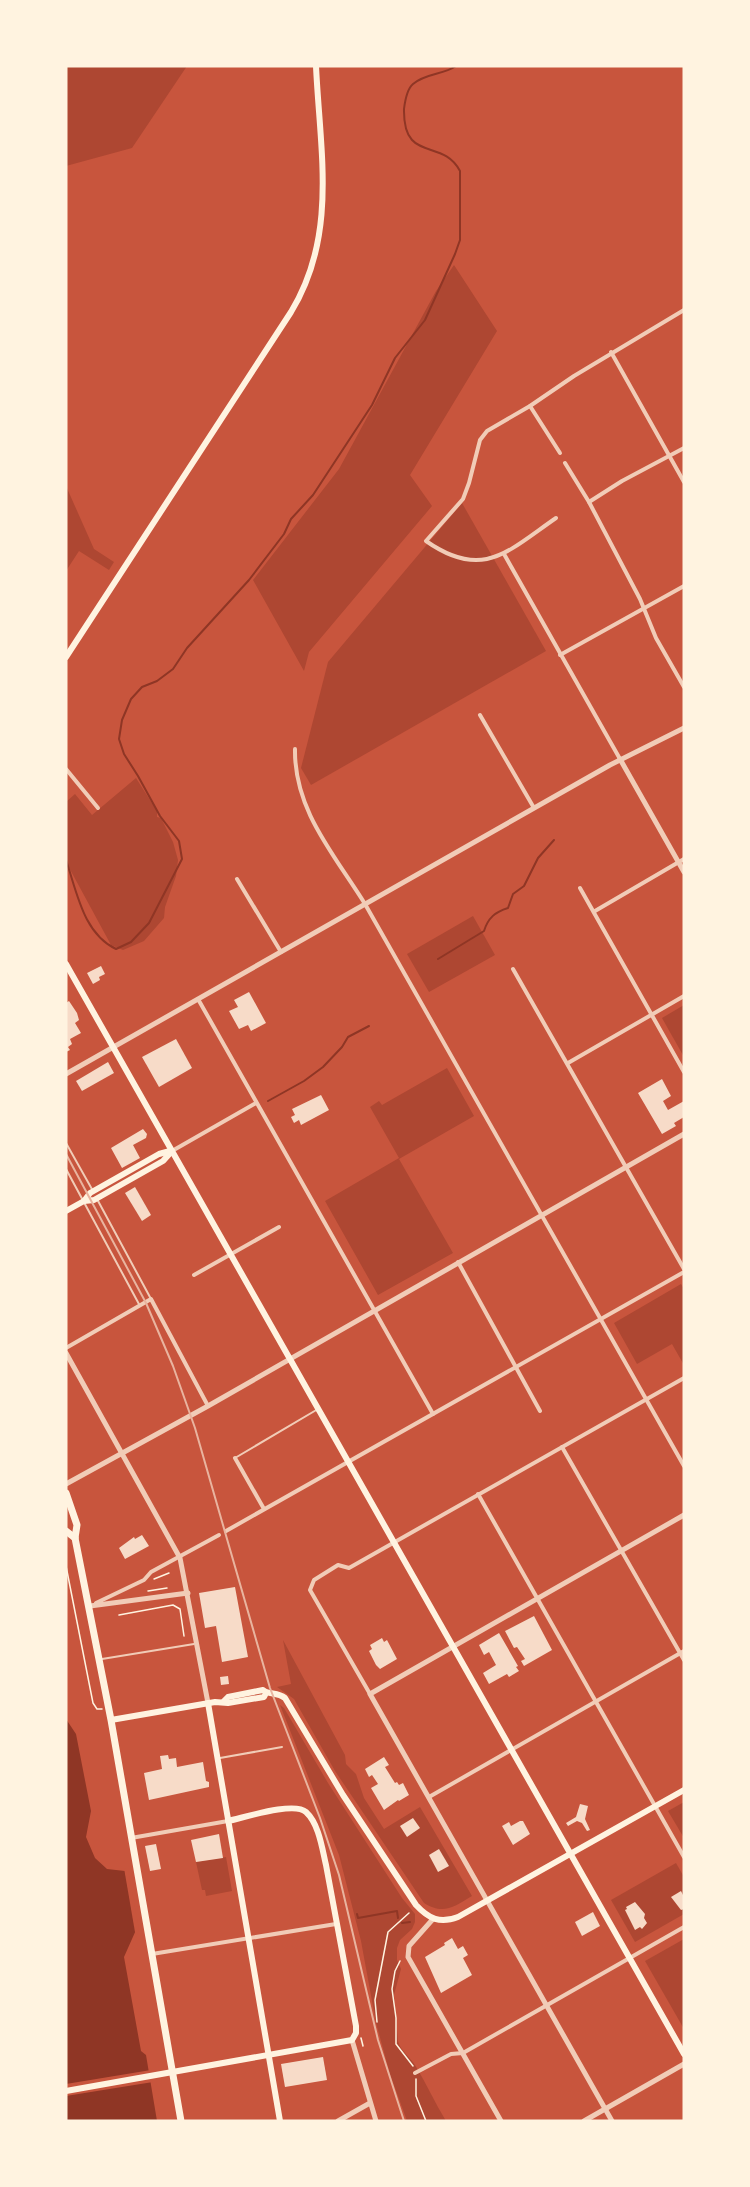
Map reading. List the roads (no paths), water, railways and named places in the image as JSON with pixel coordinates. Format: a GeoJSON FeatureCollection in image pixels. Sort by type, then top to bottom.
{"type":"FeatureCollection","features":[{"type":"Feature","properties":{"kind":"highway"},"geometry":{"type":"LineString","coordinates":[[66,1493],[77,1525],[75,1538],[111,1720],[181,2121]]}},
{"type":"Feature","properties":{"kind":"highway"},"geometry":{"type":"LineString","coordinates":[[66,1531],[75,1538]]}},
{"type":"Feature","properties":{"kind":"main road"},"geometry":{"type":"LineString","coordinates":[[66,657],[291,312],[307,282],[318,247],[323,202],[316,66]]}},
{"type":"Feature","properties":{"kind":"main road"},"geometry":{"type":"LineString","coordinates":[[66,964],[684,2054]]}},
{"type":"Feature","properties":{"kind":"main road"},"geometry":{"type":"LineString","coordinates":[[84,1202],[93,1191],[159,1155],[172,1151]]}},
{"type":"Feature","properties":{"kind":"main road"},"geometry":{"type":"LineString","coordinates":[[66,1212],[97,1198],[163,1161],[172,1151]]}},
{"type":"Feature","properties":{"kind":"main road"},"geometry":{"type":"LineString","coordinates":[[111,1720],[208,1703],[224,1701],[228,1703],[264,1697],[269,1693],[280,1695],[287,1701],[353,1810],[416,1905],[433,1919],[453,1920],[684,1790]]}},
{"type":"Feature","properties":{"kind":"main road"},"geometry":{"type":"LineString","coordinates":[[208,1703],[280,2121]]}},
{"type":"Feature","properties":{"kind":"main road"},"geometry":{"type":"LineString","coordinates":[[66,2091],[352,2040],[356,2033],[356,2026],[321,1844],[315,1828],[305,1811],[299,1808],[289,1808],[228,1821]]}},
{"type":"Feature","properties":{"kind":"street"},"geometry":{"type":"LineString","coordinates":[[556,518],[504,554],[487,560],[451,556],[426,541],[465,495],[480,440],[488,431],[612,352],[684,310]]}},
{"type":"Feature","properties":{"kind":"street"},"geometry":{"type":"LineString","coordinates":[[612,352],[684,482]]}},
{"type":"Feature","properties":{"kind":"street"},"geometry":{"type":"LineString","coordinates":[[530,406],[561,453]]}},
{"type":"Feature","properties":{"kind":"street"},"geometry":{"type":"LineString","coordinates":[[589,502],[622,481],[684,448]]}},
{"type":"Feature","properties":{"kind":"street"},"geometry":{"type":"LineString","coordinates":[[565,463],[589,502],[644,608],[656,638],[684,687]]}},
{"type":"Feature","properties":{"kind":"street"},"geometry":{"type":"LineString","coordinates":[[504,554],[539,613],[560,655],[681,861],[684,872]]}},
{"type":"Feature","properties":{"kind":"street"},"geometry":{"type":"LineString","coordinates":[[560,655],[684,586]]}},
{"type":"Feature","properties":{"kind":"street"},"geometry":{"type":"LineString","coordinates":[[480,715],[534,808]]}},
{"type":"Feature","properties":{"kind":"street"},"geometry":{"type":"LineString","coordinates":[[66,1074],[620,759],[684,728]]}},
{"type":"Feature","properties":{"kind":"street"},"geometry":{"type":"LineString","coordinates":[[295,749],[295,767],[307,810],[333,857],[365,904],[684,1466]]}},
{"type":"Feature","properties":{"kind":"street"},"geometry":{"type":"LineString","coordinates":[[66,769],[98,808]]}},
{"type":"Feature","properties":{"kind":"street"},"geometry":{"type":"LineString","coordinates":[[595,911],[681,861]]}},
{"type":"Feature","properties":{"kind":"street"},"geometry":{"type":"LineString","coordinates":[[237,879],[281,952]]}},
{"type":"Feature","properties":{"kind":"street"},"geometry":{"type":"LineString","coordinates":[[580,888],[684,1072]]}},
{"type":"Feature","properties":{"kind":"street"},"geometry":{"type":"LineString","coordinates":[[226,1530],[516,1368],[684,1270],[513,969]]}},
{"type":"Feature","properties":{"kind":"street"},"geometry":{"type":"LineString","coordinates":[[568,1063],[684,996]]}},
{"type":"Feature","properties":{"kind":"street"},"geometry":{"type":"LineString","coordinates":[[198,999],[433,1414]]}},
{"type":"Feature","properties":{"kind":"street"},"geometry":{"type":"LineString","coordinates":[[172,1151],[256,1103]]}},
{"type":"Feature","properties":{"kind":"street"},"geometry":{"type":"LineString","coordinates":[[66,1485],[684,1134]]}},
{"type":"Feature","properties":{"kind":"street"},"geometry":{"type":"LineString","coordinates":[[195,1275],[279,1227]]}},
{"type":"Feature","properties":{"kind":"street"},"geometry":{"type":"LineString","coordinates":[[458,1262],[540,1411]]}},
{"type":"Feature","properties":{"kind":"street"},"geometry":{"type":"LineString","coordinates":[[66,1348],[151,1299],[208,1406]]}},
{"type":"Feature","properties":{"kind":"street"},"geometry":{"type":"LineString","coordinates":[[66,1353],[180,1558],[208,1703]]}},
{"type":"Feature","properties":{"kind":"street"},"geometry":{"type":"LineString","coordinates":[[612,2121],[310,1590],[314,1580],[338,1565],[349,1568],[684,1378]]}},
{"type":"Feature","properties":{"kind":"street"},"geometry":{"type":"LineString","coordinates":[[562,1447],[682,1652],[684,1660]]}},
{"type":"Feature","properties":{"kind":"street"},"geometry":{"type":"LineString","coordinates":[[235,1458],[264,1509]]}},
{"type":"Feature","properties":{"kind":"street"},"geometry":{"type":"LineString","coordinates":[[478,1494],[684,1857]]}},
{"type":"Feature","properties":{"kind":"street"},"geometry":{"type":"LineString","coordinates":[[370,1694],[684,1515]]}},
{"type":"Feature","properties":{"kind":"street"},"geometry":{"type":"LineString","coordinates":[[90,1606],[144,1580],[152,1572],[219,1535]]}},
{"type":"Feature","properties":{"kind":"street"},"geometry":{"type":"LineString","coordinates":[[90,1606],[188,1593]]}},
{"type":"Feature","properties":{"kind":"street"},"geometry":{"type":"LineString","coordinates":[[429,1797],[682,1652]]}},
{"type":"Feature","properties":{"kind":"street"},"geometry":{"type":"LineString","coordinates":[[131,1840],[228,1821]]}},
{"type":"Feature","properties":{"kind":"street"},"geometry":{"type":"LineString","coordinates":[[433,1919],[409,1946],[408,1957],[501,2121]]}},
{"type":"Feature","properties":{"kind":"street"},"geometry":{"type":"LineString","coordinates":[[151,1954],[336,1924]]}},
{"type":"Feature","properties":{"kind":"street"},"geometry":{"type":"LineString","coordinates":[[415,2073],[452,2054],[463,2053],[684,1926]]}},
{"type":"Feature","properties":{"kind":"street"},"geometry":{"type":"LineString","coordinates":[[352,2040],[376,2121]]}},
{"type":"Feature","properties":{"kind":"street"},"geometry":{"type":"LineString","coordinates":[[584,2121],[684,2064]]}},
{"type":"Feature","properties":{"kind":"street"},"geometry":{"type":"LineString","coordinates":[[338,2121],[370,2103]]}},
{"type":"Feature","properties":{"kind":"lane"},"geometry":{"type":"LineString","coordinates":[[66,1143],[151,1299]]}},
{"type":"Feature","properties":{"kind":"lane"},"geometry":{"type":"LineString","coordinates":[[66,1169],[140,1306]]}},
{"type":"Feature","properties":{"kind":"lane"},"geometry":{"type":"LineString","coordinates":[[235,1458],[319,1409]]}},
{"type":"Feature","properties":{"kind":"lane"},"geometry":{"type":"LineString","coordinates":[[100,1660],[197,1643]]}},
{"type":"Feature","properties":{"kind":"lane"},"geometry":{"type":"LineString","coordinates":[[217,1758],[282,1747]]}},
{"type":"Feature","properties":{"kind":"waterway"},"geometry":{"type":"LineString","coordinates":[[66,860],[83,911],[96,933],[116,949],[131,942],[149,923],[182,859],[179,841],[160,816],[124,754],[119,739],[122,720],[131,699],[142,687],[157,681],[173,669],[187,648],[249,580],[284,534],[291,519],[313,495],[372,405],[395,358],[425,320],[460,240],[460,171],[444,155],[417,144],[410,137],[405,126],[404,109],[408,92],[413,84],[456,66]]}},
{"type":"Feature","properties":{"kind":"waterway"},"geometry":{"type":"LineString","coordinates":[[438,959],[484,931],[493,916],[508,908],[513,894],[524,886],[538,858],[554,840]]}},
{"type":"Feature","properties":{"kind":"waterway"},"geometry":{"type":"LineString","coordinates":[[268,1101],[304,1081],[323,1067],[348,1037],[369,1026]]}},
{"type":"Feature","properties":{"kind":"waterway"},"geometry":{"type":"LineString","coordinates":[[357,1914],[358,1918],[397,1911],[398,1918]]}},
{"type":"Feature","properties":{"kind":"waterway"},"geometry":{"type":"LineString","coordinates":[[402,1923],[410,1922]]}},
{"type":"Feature","properties":{"kind":"railway"},"geometry":{"type":"LineString","coordinates":[[66,1154],[146,1303],[173,1366],[195,1428],[270,1688],[320,1818],[339,1875],[378,2040],[404,2121]]}}]}
